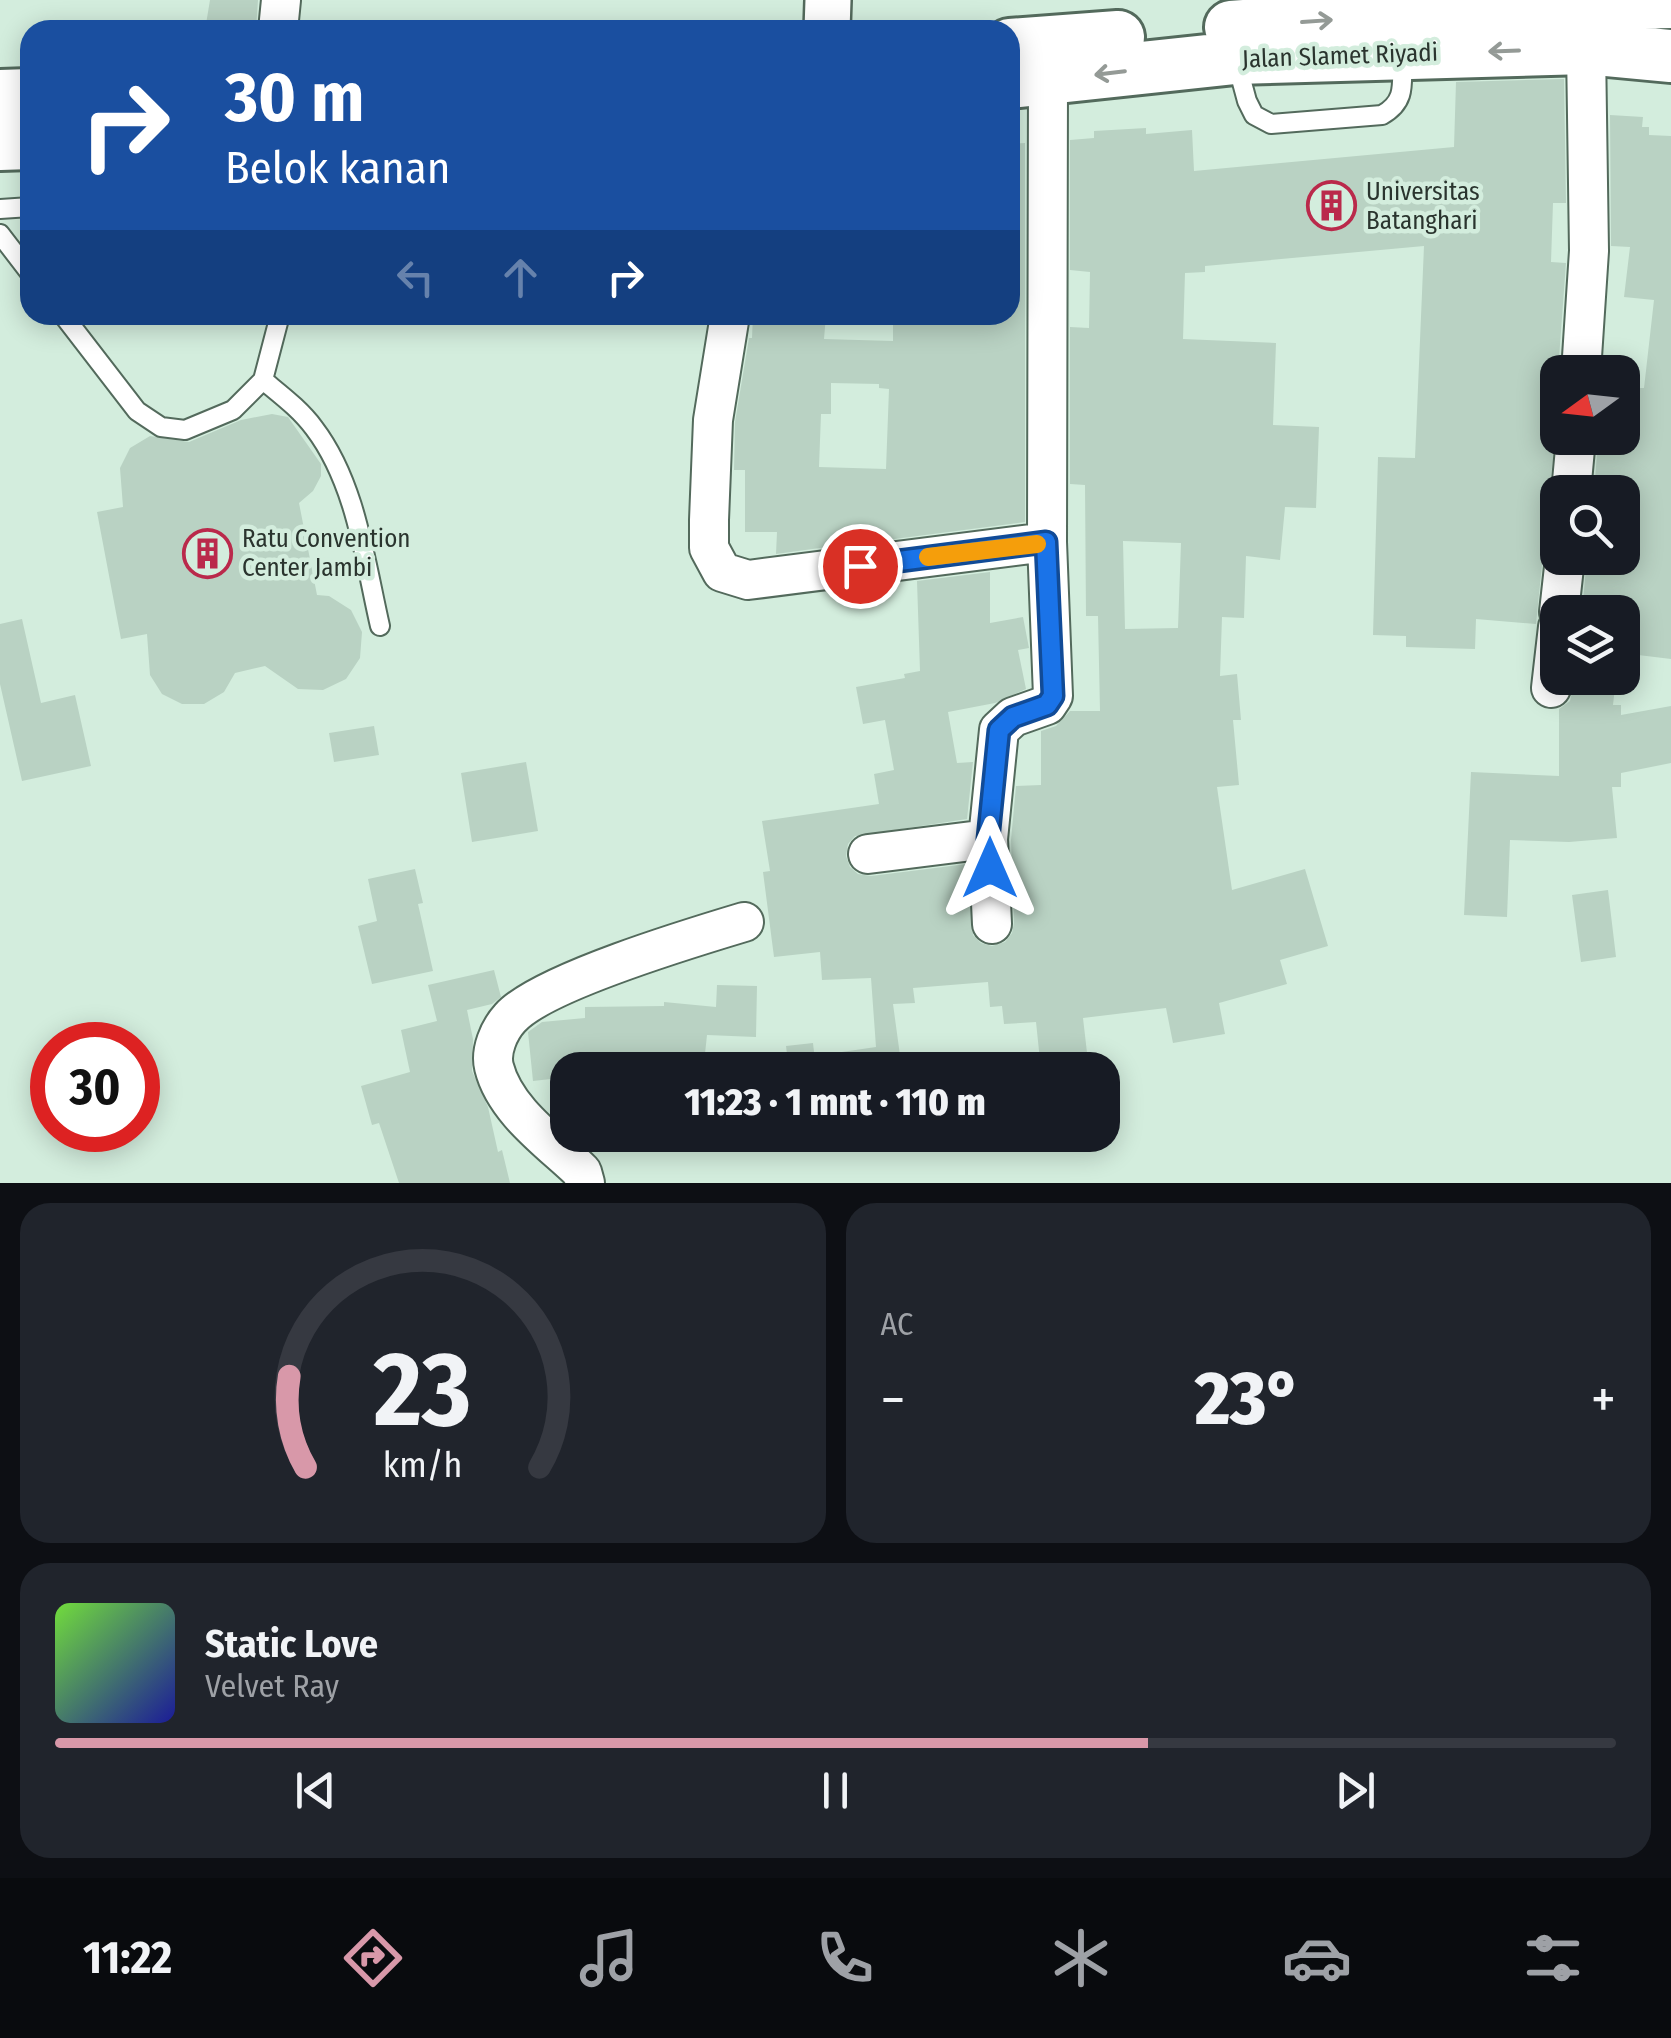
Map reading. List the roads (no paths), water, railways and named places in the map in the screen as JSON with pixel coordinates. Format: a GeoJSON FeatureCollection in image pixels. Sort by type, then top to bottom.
{"type":"FeatureCollection","features":[{"type":"Feature","properties":{"kind":"main road","name":"Jalan Slamet Riyadi"},"geometry":{"type":"LineString","coordinates":[[1020,44],[1511,3],[1671,2]]}},
{"type":"Feature","properties":{"kind":"main road","name":"Jalan Slamet Riyadi"},"geometry":{"type":"LineString","coordinates":[[1029,81],[1231,28],[1402,54],[1586,48],[1671,56]]}},
{"type":"Feature","properties":{"kind":"street"},"geometry":{"type":"LineString","coordinates":[[1582,355],[1589,251],[1586,48]]}},
{"type":"Feature","properties":{"kind":"street"},"geometry":{"type":"LineString","coordinates":[[992,924],[988,839],[999,730],[1013,717],[1047,705],[1053,696],[1029,81]]}},
{"type":"Feature","properties":{"kind":"street"},"geometry":{"type":"LineString","coordinates":[[728,325],[713,420],[708,520],[709,548],[722,572],[748,580],[1046,542]]}},
{"type":"Feature","properties":{"kind":"street"},"geometry":{"type":"LineString","coordinates":[[868,854],[988,839]]}},
{"type":"Feature","properties":{"kind":"street"},"geometry":{"type":"LineString","coordinates":[[577,1180],[507,1097],[494,1070],[493,1048],[510,1018],[551,990],[744,922]]}},
{"type":"Feature","properties":{"kind":"lane"},"geometry":{"type":"LineString","coordinates":[[0,234],[20,260]]}},
{"type":"Feature","properties":{"kind":"lane"},"geometry":{"type":"LineString","coordinates":[[71,325],[138,412],[162,426],[185,430],[232,410],[263,380],[277,325]]}},
{"type":"Feature","properties":{"kind":"lane"},"geometry":{"type":"LineString","coordinates":[[263,380],[299,410],[333,456],[355,520],[380,626]]}},
{"type":"Feature","properties":{"kind":"place","name":"Universitas Batanghari"},"geometry":{"type":"Point","coordinates":[1331,206]}},
{"type":"Feature","properties":{"kind":"place","name":"Ratu Convention Center Jambi"},"geometry":{"type":"Point","coordinates":[207,553]}}]}
